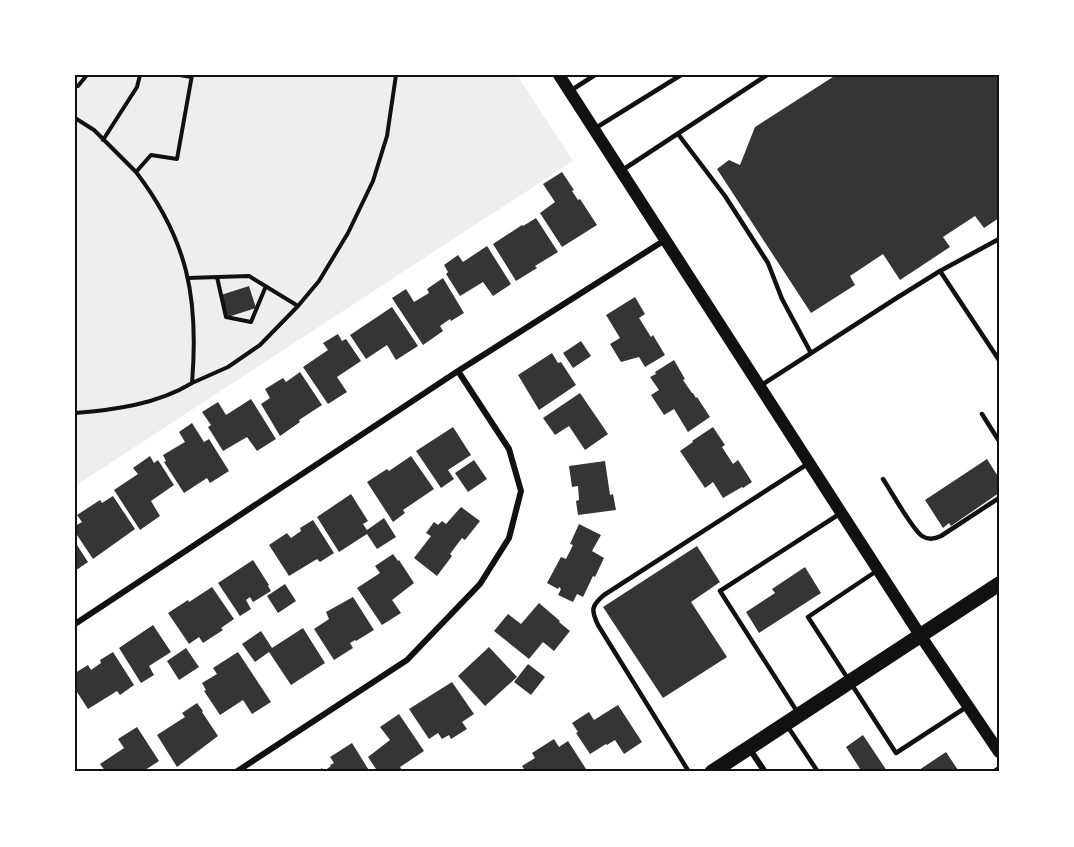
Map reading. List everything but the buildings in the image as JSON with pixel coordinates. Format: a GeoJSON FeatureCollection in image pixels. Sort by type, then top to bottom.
{"type":"FeatureCollection","features":[{"type":"Feature","properties":{"kind":"main road"},"geometry":{"type":"LineString","coordinates":[[559,75],[920,635],[999,752]]}},
{"type":"Feature","properties":{"kind":"main road"},"geometry":{"type":"LineString","coordinates":[[712,772],[999,584]]}},
{"type":"Feature","properties":{"kind":"street"},"geometry":{"type":"LineString","coordinates":[[75,624],[458,371],[665,240]]}},
{"type":"Feature","properties":{"kind":"street"},"geometry":{"type":"LineString","coordinates":[[236,772],[407,660],[480,584],[509,538],[521,491],[509,449],[458,371]]}},
{"type":"Feature","properties":{"kind":"street"},"geometry":{"type":"LineString","coordinates":[[749,747],[765,772]]}},
{"type":"Feature","properties":{"kind":"lane"},"geometry":{"type":"LineString","coordinates":[[570,91],[595,75]]}},
{"type":"Feature","properties":{"kind":"lane"},"geometry":{"type":"LineString","coordinates":[[594,129],[681,75]]}},
{"type":"Feature","properties":{"kind":"lane"},"geometry":{"type":"LineString","coordinates":[[621,171],[767,75]]}},
{"type":"Feature","properties":{"kind":"lane"},"geometry":{"type":"LineString","coordinates":[[678,134],[725,196],[768,263],[782,298],[811,353]]}},
{"type":"Feature","properties":{"kind":"lane"},"geometry":{"type":"LineString","coordinates":[[760,386],[940,271],[999,239]]}},
{"type":"Feature","properties":{"kind":"lane"},"geometry":{"type":"LineString","coordinates":[[940,271],[999,360]]}},
{"type":"Feature","properties":{"kind":"lane"},"geometry":{"type":"LineString","coordinates":[[982,414],[999,441]]}},
{"type":"Feature","properties":{"kind":"lane"},"geometry":{"type":"LineString","coordinates":[[689,772],[598,625],[592,612],[595,603],[809,463]]}},
{"type":"Feature","properties":{"kind":"lane"},"geometry":{"type":"LineString","coordinates":[[883,479],[917,531],[926,538],[941,537],[999,498]]}},
{"type":"Feature","properties":{"kind":"lane"},"geometry":{"type":"LineString","coordinates":[[799,715],[720,591],[841,513]]}},
{"type":"Feature","properties":{"kind":"lane"},"geometry":{"type":"LineString","coordinates":[[878,570],[808,617],[849,682],[896,753],[968,706]]}},
{"type":"Feature","properties":{"kind":"lane"},"geometry":{"type":"LineString","coordinates":[[786,724],[818,772]]}},
{"type":"Feature","properties":{"kind":"lane"},"geometry":{"type":"LineString","coordinates":[[993,772],[999,768]]}},
{"type":"Feature","properties":{"kind":"path"},"geometry":{"type":"LineString","coordinates":[[75,86],[78,86],[87,75]]}},
{"type":"Feature","properties":{"kind":"path"},"geometry":{"type":"LineString","coordinates":[[103,140],[137,87],[140,75]]}},
{"type":"Feature","properties":{"kind":"path"},"geometry":{"type":"LineString","coordinates":[[136,172],[151,155],[177,159],[192,76],[180,75]]}},
{"type":"Feature","properties":{"kind":"path"},"geometry":{"type":"LineString","coordinates":[[75,413],[109,410],[177,392],[228,367],[260,345],[298,306],[318,281],[348,233],[374,181],[387,136],[396,75]]}},
{"type":"Feature","properties":{"kind":"path"},"geometry":{"type":"LineString","coordinates":[[75,118],[94,130],[136,172],[154,195],[168,222],[188,278],[194,324],[195,351],[192,383]]}},
{"type":"Feature","properties":{"kind":"path"},"geometry":{"type":"LineString","coordinates":[[188,278],[249,276],[298,306]]}},
{"type":"Feature","properties":{"kind":"path"},"geometry":{"type":"LineString","coordinates":[[217,277],[226,317],[251,321],[266,286]]}},
{"type":"Feature","properties":{"kind":"shaded area"},"geometry":{"type":"Polygon","coordinates":[[[75,75],[517,75],[573,161],[75,486],[75,75]]]}}]}
